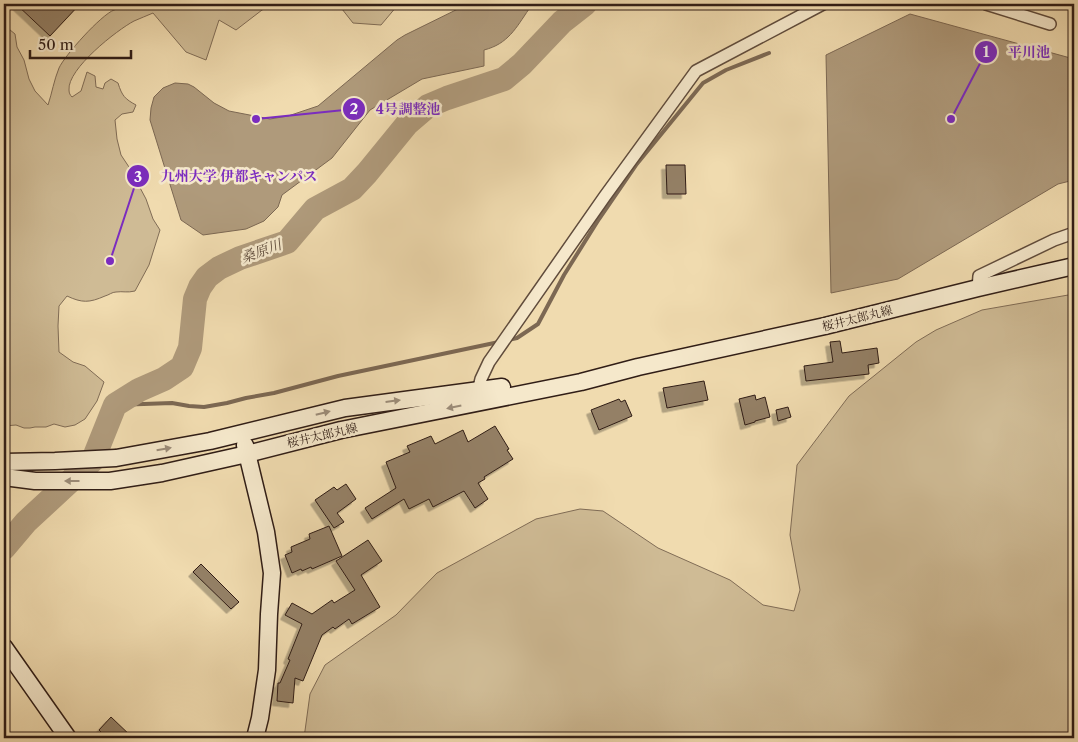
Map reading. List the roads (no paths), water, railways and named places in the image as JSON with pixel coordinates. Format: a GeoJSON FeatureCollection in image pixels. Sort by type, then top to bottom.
{"type":"FeatureCollection","features":[{"type":"Feature","properties":{"kind":"main road","name":"桜井太郎丸線"},"geometry":{"type":"LineString","coordinates":[[4,462],[116,458],[210,441],[345,408],[477,396],[581,382],[638,367],[826,326],[1074,266]]}},
{"type":"Feature","properties":{"kind":"main road","name":"桜井太郎丸線"},"geometry":{"type":"LineString","coordinates":[[4,477],[35,481],[110,481],[162,473],[247,454],[477,396]]}},
{"type":"Feature","properties":{"kind":"main road"},"geometry":{"type":"LineString","coordinates":[[242,433],[266,532],[272,572],[267,670],[255,738]]}},
{"type":"Feature","properties":{"kind":"main road"},"geometry":{"type":"LineString","coordinates":[[4,647],[68,738]]}},
{"type":"Feature","properties":{"kind":"street"},"geometry":{"type":"LineString","coordinates":[[477,396],[481,379],[489,362],[605,196],[696,71],[823,4]]}},
{"type":"Feature","properties":{"kind":"street"},"geometry":{"type":"LineString","coordinates":[[986,4],[1050,24]]}},
{"type":"Feature","properties":{"kind":"street"},"geometry":{"type":"LineString","coordinates":[[978,288],[979,276],[1054,240],[1074,233]]}},
{"type":"Feature","properties":{"kind":"waterway","name":"桑原川"},"geometry":{"type":"LineString","coordinates":[[4,548],[26,522],[93,460],[115,405],[139,390],[164,379],[182,367],[190,348],[195,299],[207,277],[219,268],[240,258],[287,242],[315,209],[352,189],[407,124],[428,106],[504,79],[522,64],[562,22],[585,4]]}},
{"type":"Feature","properties":{"kind":"waterway"},"geometry":{"type":"LineString","coordinates":[[508,340],[517,338],[538,324],[564,275],[599,219],[636,165],[703,83],[726,70],[769,53]]}},
{"type":"Feature","properties":{"kind":"waterway"},"geometry":{"type":"LineString","coordinates":[[115,405],[172,403],[204,407],[499,342]]}},
{"type":"Feature","properties":{"kind":"place","name":"4号調整池"},"geometry":{"type":"Point","coordinates":[256,119]}},
{"type":"Feature","properties":{"kind":"place","name":"平川池"},"geometry":{"type":"Point","coordinates":[951,119]}},
{"type":"Feature","properties":{"kind":"place","name":"九州大学 伊都キャンパス"},"geometry":{"type":"Point","coordinates":[110,261]}}]}
